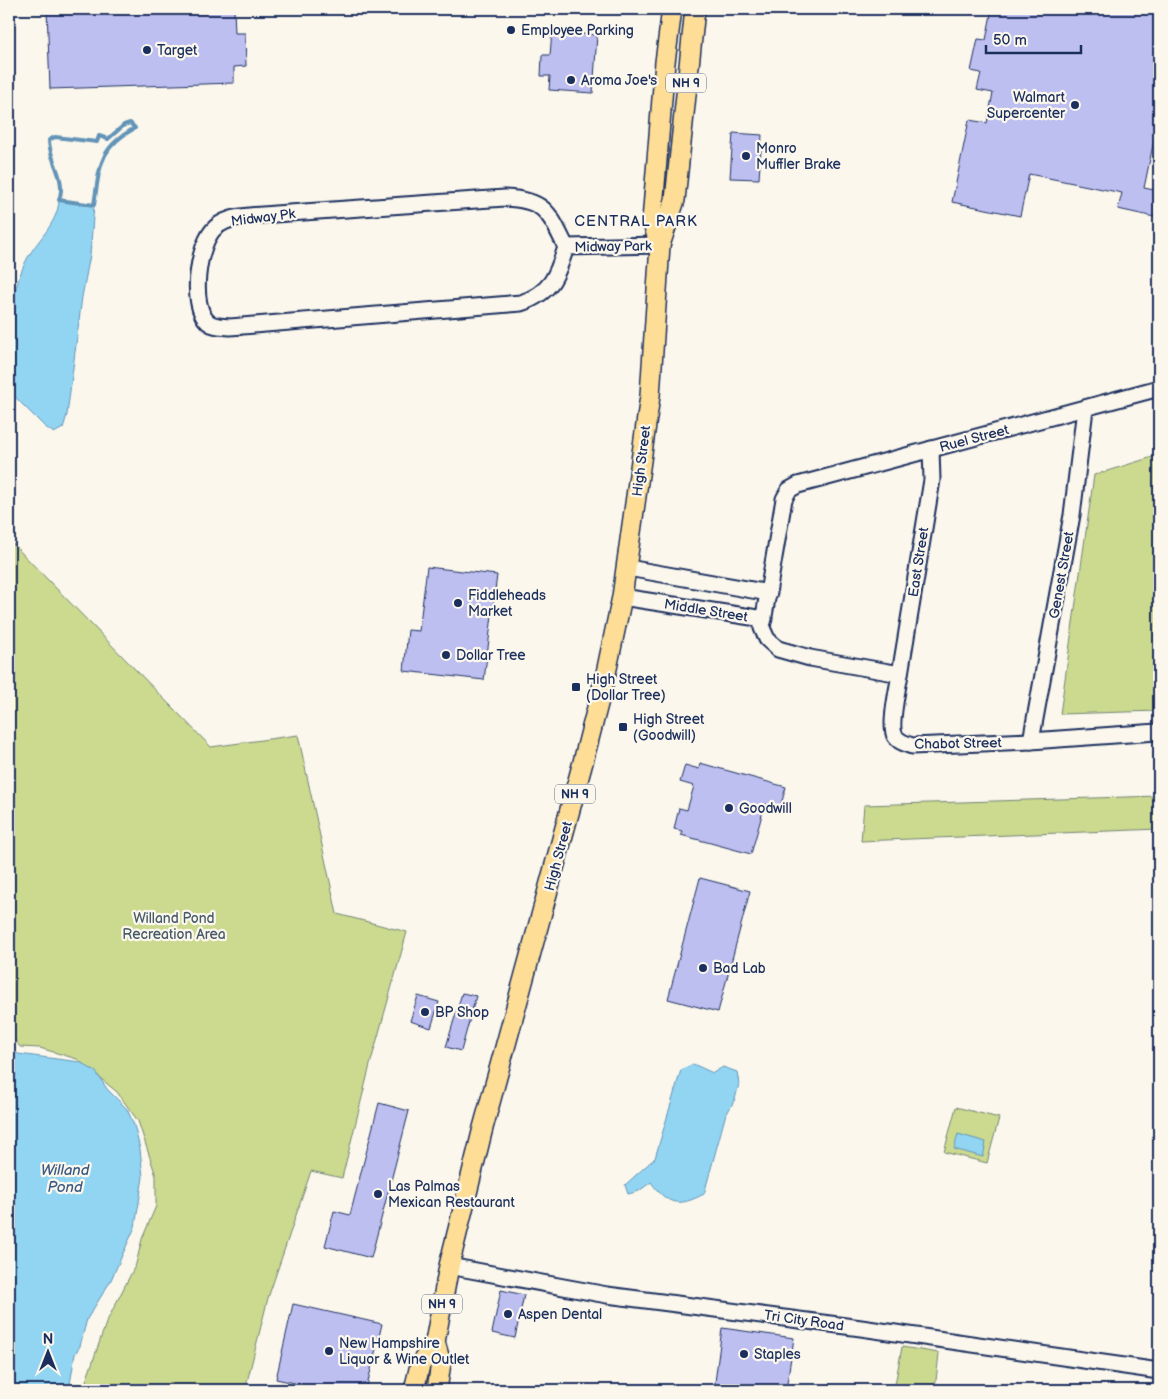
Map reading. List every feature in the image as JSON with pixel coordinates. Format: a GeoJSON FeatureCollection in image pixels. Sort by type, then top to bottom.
{"type":"FeatureCollection","features":[{"type":"Feature","properties":{"kind":"main road","name":"High Street"},"geometry":{"type":"LineString","coordinates":[[660,245],[652,221],[665,62],[672,9]]}},
{"type":"Feature","properties":{"kind":"main road","name":"High Street"},"geometry":{"type":"LineString","coordinates":[[435,1342],[449,1266],[483,1128],[596,711],[628,568],[650,396],[660,245],[675,200],[695,9]]}},
{"type":"Feature","properties":{"kind":"main road","name":"NH 9"},"geometry":{"type":"LineString","coordinates":[[414,1390],[420,1365],[435,1342]]}},
{"type":"Feature","properties":{"kind":"main road","name":"NH 9"},"geometry":{"type":"LineString","coordinates":[[435,1342],[441,1362],[437,1390]]}},
{"type":"Feature","properties":{"kind":"street","name":"Midway Pk"},"geometry":{"type":"LineString","coordinates":[[518,199],[541,206],[549,214],[566,247],[554,280],[546,290],[535,298],[521,303],[230,327],[216,326],[208,322],[202,314],[198,303],[199,271],[209,237],[215,228],[225,222],[239,218],[518,199]]}},
{"type":"Feature","properties":{"kind":"street","name":"Midway Park"},"geometry":{"type":"LineString","coordinates":[[566,247],[660,245]]}},
{"type":"Feature","properties":{"kind":"street","name":"Ruel Street"},"geometry":{"type":"LineString","coordinates":[[789,490],[798,485],[1159,388]]}},
{"type":"Feature","properties":{"kind":"street","name":"Genest Street"},"geometry":{"type":"LineString","coordinates":[[1031,741],[1072,515],[1085,409]]}},
{"type":"Feature","properties":{"kind":"street","name":"East Street"},"geometry":{"type":"LineString","coordinates":[[900,674],[932,480],[932,449]]}},
{"type":"Feature","properties":{"kind":"street","name":"Middle Street"},"geometry":{"type":"LineString","coordinates":[[622,597],[764,619],[784,499],[789,490]]}},
{"type":"Feature","properties":{"kind":"street","name":"Middle Street"},"geometry":{"type":"LineString","coordinates":[[628,568],[769,592]]}},
{"type":"Feature","properties":{"kind":"street"},"geometry":{"type":"LineString","coordinates":[[764,619],[762,628],[766,639],[778,649],[810,658],[900,674]]}},
{"type":"Feature","properties":{"kind":"street","name":"Chabot Street"},"geometry":{"type":"LineString","coordinates":[[900,674],[893,728],[895,736],[903,743],[912,746],[1031,741],[1157,732]]}},
{"type":"Feature","properties":{"kind":"street","name":"Tri City Road"},"geometry":{"type":"LineString","coordinates":[[449,1266],[607,1295],[861,1328],[1159,1371]]}},
{"type":"Feature","properties":{"kind":"green space"},"geometry":{"type":"Polygon","coordinates":[[[1159,455],[1159,711],[1060,714],[1094,475],[1159,455]]]}},
{"type":"Feature","properties":{"kind":"green space","name":"Willand Pond Recreation Area"},"geometry":{"type":"Polygon","coordinates":[[[9,540],[211,747],[298,735],[337,914],[407,932],[370,1065],[342,1178],[311,1171],[268,1298],[245,1390],[83,1390],[106,1323],[136,1264],[142,1239],[156,1206],[156,1176],[138,1121],[117,1092],[77,1059],[40,1048],[20,1047],[9,1031],[7,1006],[13,944],[9,923],[9,540]]]}},
{"type":"Feature","properties":{"kind":"green space"},"geometry":{"type":"Polygon","coordinates":[[[1159,796],[1159,829],[861,841],[864,805],[1159,796]]]}},
{"type":"Feature","properties":{"kind":"green space"},"geometry":{"type":"Polygon","coordinates":[[[956,1107],[999,1118],[987,1163],[944,1152],[956,1107]]]}},
{"type":"Feature","properties":{"kind":"green space"},"geometry":{"type":"Polygon","coordinates":[[[902,1347],[939,1353],[935,1390],[894,1390],[902,1347]]]}},
{"type":"Feature","properties":{"kind":"water"},"geometry":{"type":"Polygon","coordinates":[[[59,200],[94,205],[90,255],[82,297],[67,415],[63,428],[54,433],[44,426],[9,391],[9,342],[14,294],[19,278],[29,255],[55,217],[59,200]]]}},
{"type":"Feature","properties":{"kind":"water","name":"Willand Pond"},"geometry":{"type":"Polygon","coordinates":[[[9,1047],[18,1054],[80,1062],[96,1072],[107,1089],[127,1109],[134,1125],[140,1149],[143,1177],[135,1227],[110,1282],[87,1319],[80,1346],[75,1354],[69,1390],[9,1390],[9,1047]]]}},
{"type":"Feature","properties":{"kind":"water"},"geometry":{"type":"Polygon","coordinates":[[[693,1064],[713,1073],[723,1067],[737,1072],[739,1084],[735,1099],[725,1117],[704,1194],[688,1201],[674,1202],[663,1196],[651,1182],[639,1191],[628,1194],[625,1185],[655,1158],[681,1070],[693,1064]]]}},
{"type":"Feature","properties":{"kind":"water"},"geometry":{"type":"Polygon","coordinates":[[[958,1134],[986,1142],[983,1157],[954,1149],[958,1134]]]}},
{"type":"Feature","properties":{"kind":"building","name":"Target"},"geometry":{"type":"Polygon","coordinates":[[[47,9],[234,9],[235,33],[245,33],[246,66],[234,67],[234,83],[50,89],[47,9]]]}},
{"type":"Feature","properties":{"kind":"building","name":"Walmart Supercenter"},"geometry":{"type":"Polygon","coordinates":[[[992,9],[1159,9],[1159,116],[1144,188],[1159,191],[1159,218],[1118,209],[1122,193],[1029,174],[1020,216],[952,202],[969,120],[987,123],[993,93],[977,90],[981,73],[971,71],[978,39],[986,40],[992,9]]]}},
{"type":"Feature","properties":{"kind":"building"},"geometry":{"type":"Polygon","coordinates":[[[552,32],[597,35],[593,93],[549,90],[550,76],[541,76],[542,55],[550,55],[552,32]]]}},
{"type":"Feature","properties":{"kind":"building","name":"Monro Muffler Brake"},"geometry":{"type":"Polygon","coordinates":[[[733,133],[762,135],[759,179],[730,178],[733,133]]]}},
{"type":"Feature","properties":{"kind":"building"},"geometry":{"type":"Polygon","coordinates":[[[427,567],[497,575],[484,680],[404,671],[408,630],[419,631],[427,567]]]}},
{"type":"Feature","properties":{"kind":"building"},"geometry":{"type":"Polygon","coordinates":[[[700,763],[786,787],[780,808],[765,804],[751,854],[681,835],[682,831],[674,829],[679,808],[687,810],[694,786],[680,782],[685,765],[699,769],[700,763]]]}},
{"type":"Feature","properties":{"kind":"building"},"geometry":{"type":"Polygon","coordinates":[[[700,878],[750,891],[718,1012],[668,999],[700,878]]]}},
{"type":"Feature","properties":{"kind":"building"},"geometry":{"type":"Polygon","coordinates":[[[462,993],[476,996],[461,1051],[446,1047],[462,993]]]}},
{"type":"Feature","properties":{"kind":"building","name":"BP Shop"},"geometry":{"type":"Polygon","coordinates":[[[418,996],[439,1002],[431,1028],[410,1021],[418,996]]]}},
{"type":"Feature","properties":{"kind":"building"},"geometry":{"type":"Polygon","coordinates":[[[379,1103],[409,1111],[371,1258],[325,1246],[334,1211],[350,1215],[379,1103]]]}},
{"type":"Feature","properties":{"kind":"building","name":"Aspen Dental"},"geometry":{"type":"Polygon","coordinates":[[[501,1290],[524,1295],[515,1338],[492,1333],[501,1290]]]}},
{"type":"Feature","properties":{"kind":"building","name":"New Hampshire Liquor & Wine Outlet"},"geometry":{"type":"Polygon","coordinates":[[[293,1304],[382,1324],[366,1390],[327,1390],[276,1379],[293,1304]]]}},
{"type":"Feature","properties":{"kind":"building"},"geometry":{"type":"Polygon","coordinates":[[[722,1328],[794,1338],[786,1390],[714,1390],[722,1328]]]}},
{"type":"Feature","properties":{"kind":"waterway"},"geometry":{"type":"LineString","coordinates":[[130,123],[135,128],[114,143],[107,151],[103,160],[94,205],[59,200],[61,184],[49,140],[55,137],[97,142],[99,136],[108,139],[124,125],[130,123]]}},
{"type":"Feature","properties":{"kind":"place","name":"Employee Parking"},"geometry":{"type":"Point","coordinates":[511,30]}},
{"type":"Feature","properties":{"kind":"place","name":"Target"},"geometry":{"type":"Point","coordinates":[147,50]}},
{"type":"Feature","properties":{"kind":"place","name":"Aroma Joe's"},"geometry":{"type":"Point","coordinates":[571,80]}},
{"type":"Feature","properties":{"kind":"place","name":"Walmart Supercenter"},"geometry":{"type":"Point","coordinates":[1075,105]}},
{"type":"Feature","properties":{"kind":"place","name":"Monro Muffler Brake"},"geometry":{"type":"Point","coordinates":[746,156]}},
{"type":"Feature","properties":{"kind":"place","name":"Fiddleheads Market"},"geometry":{"type":"Point","coordinates":[458,603]}},
{"type":"Feature","properties":{"kind":"place","name":"Dollar Tree"},"geometry":{"type":"Point","coordinates":[446,655]}},
{"type":"Feature","properties":{"kind":"place","name":"High Street (Dollar Tree)"},"geometry":{"type":"Point","coordinates":[576,687]}},
{"type":"Feature","properties":{"kind":"place","name":"High Street (Goodwill)"},"geometry":{"type":"Point","coordinates":[623,727]}},
{"type":"Feature","properties":{"kind":"place","name":"Goodwill"},"geometry":{"type":"Point","coordinates":[729,808]}},
{"type":"Feature","properties":{"kind":"place","name":"Bad Lab"},"geometry":{"type":"Point","coordinates":[703,968]}},
{"type":"Feature","properties":{"kind":"place","name":"BP Shop"},"geometry":{"type":"Point","coordinates":[425,1012]}},
{"type":"Feature","properties":{"kind":"place","name":"Las Palmas Mexican Restaurant"},"geometry":{"type":"Point","coordinates":[378,1194]}},
{"type":"Feature","properties":{"kind":"place","name":"Aspen Dental"},"geometry":{"type":"Point","coordinates":[508,1314]}},
{"type":"Feature","properties":{"kind":"place","name":"New Hampshire Liquor & Wine Outlet"},"geometry":{"type":"Point","coordinates":[329,1351]}},
{"type":"Feature","properties":{"kind":"place","name":"Staples"},"geometry":{"type":"Point","coordinates":[744,1354]}},
{"type":"Feature","properties":{"kind":"district","name":"CENTRAL PARK"},"geometry":{"type":"Point","coordinates":[636,221]}}]}
